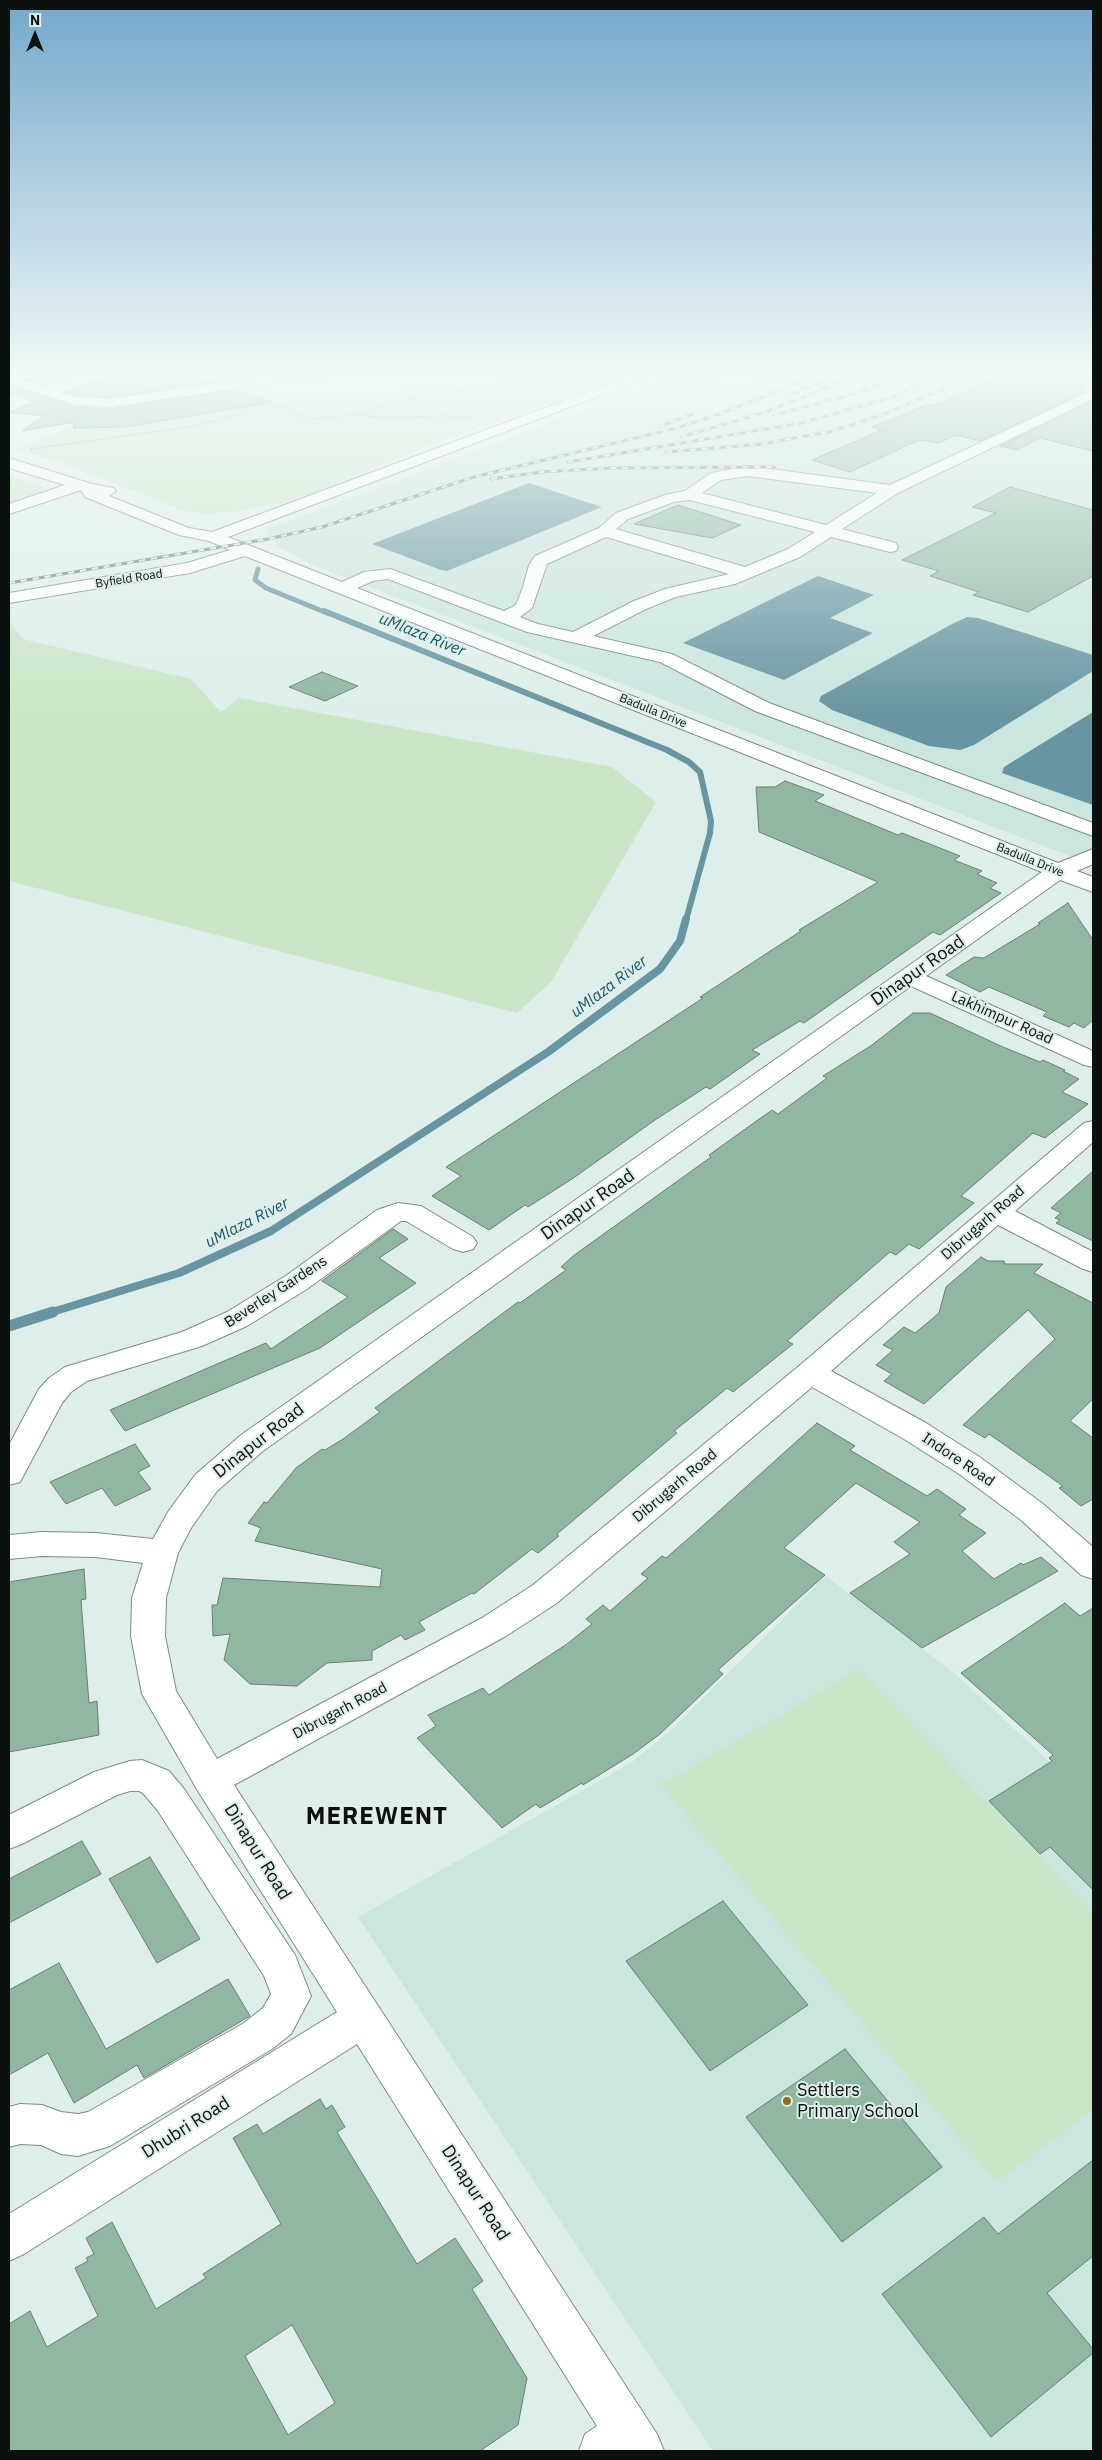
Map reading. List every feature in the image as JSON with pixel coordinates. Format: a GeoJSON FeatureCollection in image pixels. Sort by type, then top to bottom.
{"type":"FeatureCollection","features":[{"type":"Feature","properties":{"kind":"street"},"geometry":{"type":"LineString","coordinates":[[86,486],[90,494],[185,532],[213,537],[348,486]]}},
{"type":"Feature","properties":{"kind":"street"},"geometry":{"type":"LineString","coordinates":[[9,509],[86,486],[110,491],[167,513],[200,527],[213,537]]}},
{"type":"Feature","properties":{"kind":"street"},"geometry":{"type":"LineString","coordinates":[[504,618],[523,608],[532,587],[537,565],[542,560],[605,531],[614,520],[622,516],[657,502],[690,495],[703,486]]}},
{"type":"Feature","properties":{"kind":"street"},"geometry":{"type":"LineString","coordinates":[[860,486],[892,490]]}},
{"type":"Feature","properties":{"kind":"street"},"geometry":{"type":"LineString","coordinates":[[578,638],[640,605],[663,596],[729,580],[794,553],[901,486]]}},
{"type":"Feature","properties":{"kind":"street"},"geometry":{"type":"LineString","coordinates":[[690,495],[890,547]]}},
{"type":"Feature","properties":{"kind":"street"},"geometry":{"type":"LineString","coordinates":[[167,513],[189,516]]}},
{"type":"Feature","properties":{"kind":"street"},"geometry":{"type":"LineString","coordinates":[[216,518],[274,513]]}},
{"type":"Feature","properties":{"kind":"street"},"geometry":{"type":"LineString","coordinates":[[605,531],[746,573]]}},
{"type":"Feature","properties":{"kind":"street","name":"Badulla Drive"},"geometry":{"type":"LineString","coordinates":[[213,537],[1093,885]]}},
{"type":"Feature","properties":{"kind":"street","name":"Byfield Road"},"geometry":{"type":"LineString","coordinates":[[9,598],[190,568],[246,550]]}},
{"type":"Feature","properties":{"kind":"street"},"geometry":{"type":"LineString","coordinates":[[342,588],[370,576],[390,574],[533,628],[666,658],[745,700],[1093,830]]}},
{"type":"Feature","properties":{"kind":"street","name":"Dinapur Road"},"geometry":{"type":"LineString","coordinates":[[623,2445],[363,2018],[159,1694],[148,1636],[149,1598],[162,1553],[179,1521],[206,1483],[252,1443],[1058,871],[1084,861],[1093,855]]}},
{"type":"Feature","properties":{"kind":"street","name":"Lakhimpur Road"},"geometry":{"type":"LineString","coordinates":[[910,977],[1093,1060]]}},
{"type":"Feature","properties":{"kind":"street","name":"Dibrugarh Road"},"geometry":{"type":"LineString","coordinates":[[212,1780],[494,1627],[545,1594],[810,1373],[1093,1128]]}},
{"type":"Feature","properties":{"kind":"street","name":"Beverley Gardens"},"geometry":{"type":"LineString","coordinates":[[9,1474],[50,1397],[60,1385],[76,1374],[192,1338],[237,1319],[297,1282],[387,1216],[398,1212],[411,1212],[463,1243]]}},
{"type":"Feature","properties":{"kind":"street"},"geometry":{"type":"LineString","coordinates":[[995,1212],[1093,1263]]}},
{"type":"Feature","properties":{"kind":"street","name":"Indore Road"},"geometry":{"type":"LineString","coordinates":[[810,1373],[915,1431],[970,1466],[1032,1512],[1093,1566]]}},
{"type":"Feature","properties":{"kind":"street"},"geometry":{"type":"LineString","coordinates":[[9,1547],[42,1544],[96,1545],[162,1553]]}},
{"type":"Feature","properties":{"kind":"street"},"geometry":{"type":"LineString","coordinates":[[9,1833],[69,1801],[130,1776],[142,1775],[156,1782],[171,1800],[281,1968],[291,1996],[277,2021],[258,2036],[95,2131],[78,2135],[61,2133],[42,2125],[20,2124],[9,2128]]}},
{"type":"Feature","properties":{"kind":"street","name":"Dhubri Road"},"geometry":{"type":"LineString","coordinates":[[9,2239],[363,2018]]}},
{"type":"Feature","properties":{"kind":"shaded area"},"geometry":{"type":"Polygon","coordinates":[[[382,486],[1093,486],[1093,865],[310,564],[278,546],[265,530],[382,486]]]}},
{"type":"Feature","properties":{"kind":"shaded area","name":"Settlers Primary School"},"geometry":{"type":"Polygon","coordinates":[[[826,1576],[959,1677],[1093,1803],[1093,2451],[713,2451],[358,1917],[631,1763],[669,1732],[826,1576]]]}},
{"type":"Feature","properties":{"kind":"green space"},"geometry":{"type":"Polygon","coordinates":[[[9,486],[41,486],[45,489],[40,494],[9,503],[9,486]]]}},
{"type":"Feature","properties":{"kind":"green space"},"geometry":{"type":"Polygon","coordinates":[[[120,486],[332,486],[283,503],[238,511],[208,514],[184,511],[120,486]]]}},
{"type":"Feature","properties":{"kind":"green space"},"geometry":{"type":"Polygon","coordinates":[[[9,620],[23,639],[191,679],[221,712],[239,698],[612,767],[656,802],[551,982],[517,1013],[9,881],[9,620]]]}},
{"type":"Feature","properties":{"kind":"green space"},"geometry":{"type":"Polygon","coordinates":[[[859,1669],[1093,1913],[1093,2109],[997,2182],[661,1785],[859,1669]]]}},
{"type":"Feature","properties":{"kind":"water"},"geometry":{"type":"Polygon","coordinates":[[[522,486],[538,486],[602,507],[447,571],[372,544],[522,486]]]}},
{"type":"Feature","properties":{"kind":"water"},"geometry":{"type":"Polygon","coordinates":[[[818,576],[874,595],[830,618],[873,633],[784,680],[683,643],[818,576]]]}},
{"type":"Feature","properties":{"kind":"water"},"geometry":{"type":"Polygon","coordinates":[[[967,617],[978,618],[1093,655],[1093,671],[974,745],[960,750],[929,746],[832,710],[819,701],[821,696],[967,617]]]}},
{"type":"Feature","properties":{"kind":"water"},"geometry":{"type":"Polygon","coordinates":[[[1093,712],[1093,805],[1002,773],[1004,767],[1093,712]]]}},
{"type":"Feature","properties":{"kind":"building"},"geometry":{"type":"Polygon","coordinates":[[[1010,487],[1093,510],[1093,576],[1028,612],[973,595],[979,592],[930,576],[939,571],[902,560],[996,513],[972,507],[1010,487]]]}},
{"type":"Feature","properties":{"kind":"building"},"geometry":{"type":"Polygon","coordinates":[[[678,505],[741,525],[712,538],[634,524],[678,505]]]}},
{"type":"Feature","properties":{"kind":"building"},"geometry":{"type":"Polygon","coordinates":[[[322,672],[358,686],[325,701],[289,687],[322,672]]]}},
{"type":"Feature","properties":{"kind":"building"},"geometry":{"type":"Polygon","coordinates":[[[785,781],[824,795],[815,801],[898,835],[902,833],[960,856],[954,860],[982,871],[977,874],[997,883],[990,888],[1001,893],[940,935],[933,932],[804,1023],[800,1021],[752,1050],[760,1054],[710,1089],[706,1087],[655,1120],[572,1179],[528,1207],[525,1205],[489,1230],[432,1196],[461,1176],[446,1167],[703,998],[700,997],[801,931],[799,930],[878,882],[759,832],[756,787],[775,787],[785,781]]]}},
{"type":"Feature","properties":{"kind":"building"},"geometry":{"type":"Polygon","coordinates":[[[1068,903],[1093,940],[1093,1020],[1084,1028],[1074,1023],[1069,1027],[1043,1016],[1047,1012],[989,987],[980,992],[946,975],[974,957],[984,958],[1040,924],[1038,923],[1068,903]]]}},
{"type":"Feature","properties":{"kind":"building"},"geometry":{"type":"Polygon","coordinates":[[[913,1013],[930,1013],[1003,1047],[1040,1062],[1043,1060],[1065,1070],[1063,1071],[1079,1079],[1062,1092],[1088,1104],[1045,1138],[1033,1133],[961,1196],[974,1203],[919,1249],[909,1244],[896,1255],[890,1252],[787,1341],[793,1344],[733,1392],[727,1388],[674,1431],[677,1433],[557,1534],[559,1536],[538,1553],[532,1549],[474,1594],[472,1593],[419,1622],[425,1630],[405,1640],[401,1635],[372,1651],[372,1660],[327,1663],[297,1686],[250,1684],[224,1660],[230,1634],[213,1636],[212,1605],[217,1605],[223,1578],[380,1587],[382,1569],[255,1541],[261,1528],[248,1523],[264,1502],[267,1503],[296,1468],[322,1449],[325,1450],[343,1439],[380,1412],[375,1408],[518,1302],[520,1303],[566,1270],[561,1267],[573,1256],[711,1157],[709,1155],[772,1110],[778,1114],[827,1078],[823,1076],[872,1045],[913,1013]]]}},
{"type":"Feature","properties":{"kind":"building"},"geometry":{"type":"Polygon","coordinates":[[[1093,1171],[1093,1241],[1056,1223],[1060,1220],[1055,1218],[1061,1213],[1051,1208],[1093,1171]]]}},
{"type":"Feature","properties":{"kind":"building"},"geometry":{"type":"Polygon","coordinates":[[[393,1229],[408,1239],[379,1258],[416,1283],[320,1348],[125,1431],[110,1410],[266,1343],[271,1349],[348,1297],[322,1281],[393,1229]]]}},
{"type":"Feature","properties":{"kind":"building"},"geometry":{"type":"Polygon","coordinates":[[[981,1257],[988,1261],[1004,1261],[1005,1264],[1043,1264],[1034,1273],[1093,1303],[1093,1399],[1070,1421],[1093,1438],[1093,1499],[1081,1506],[1059,1488],[1063,1486],[989,1434],[985,1438],[963,1425],[1055,1339],[1028,1310],[924,1404],[884,1381],[892,1374],[876,1365],[893,1350],[883,1345],[904,1327],[915,1333],[939,1313],[946,1287],[981,1257]]]}},
{"type":"Feature","properties":{"kind":"building"},"geometry":{"type":"Polygon","coordinates":[[[817,1423],[855,1446],[850,1450],[927,1496],[937,1489],[966,1509],[959,1515],[986,1533],[962,1551],[994,1579],[1021,1563],[1023,1565],[1041,1557],[1058,1571],[922,1648],[850,1593],[910,1554],[894,1542],[920,1522],[856,1483],[784,1548],[825,1575],[718,1670],[723,1674],[660,1734],[633,1754],[583,1785],[582,1783],[540,1808],[536,1804],[502,1828],[417,1738],[436,1726],[428,1715],[483,1688],[489,1695],[567,1644],[592,1624],[586,1619],[603,1605],[610,1611],[648,1578],[641,1574],[662,1556],[666,1558],[817,1423]]]}},
{"type":"Feature","properties":{"kind":"building"},"geometry":{"type":"Polygon","coordinates":[[[135,1444],[150,1466],[138,1472],[151,1489],[115,1506],[102,1488],[66,1504],[50,1482],[135,1444]]]}},
{"type":"Feature","properties":{"kind":"building"},"geometry":{"type":"Polygon","coordinates":[[[84,1569],[86,1599],[81,1600],[89,1703],[97,1701],[99,1735],[9,1752],[9,1582],[84,1569]]]}},
{"type":"Feature","properties":{"kind":"building"},"geometry":{"type":"Polygon","coordinates":[[[1065,1603],[1080,1616],[1093,1608],[1093,1890],[1050,1847],[1040,1854],[989,1801],[1052,1761],[1049,1758],[1053,1755],[961,1673],[1065,1603]]]}},
{"type":"Feature","properties":{"kind":"building"},"geometry":{"type":"Polygon","coordinates":[[[82,1841],[101,1874],[9,1923],[9,1879],[82,1841]]]}},
{"type":"Feature","properties":{"kind":"building"},"geometry":{"type":"Polygon","coordinates":[[[150,1857],[200,1939],[157,1963],[109,1879],[150,1857]]]}},
{"type":"Feature","properties":{"kind":"building"},"geometry":{"type":"Polygon","coordinates":[[[723,1901],[808,2005],[710,2071],[626,1961],[723,1901]]]}},
{"type":"Feature","properties":{"kind":"building"},"geometry":{"type":"Polygon","coordinates":[[[59,1963],[106,2049],[228,1979],[250,2016],[144,2078],[137,2065],[74,2103],[48,2053],[9,2075],[9,1990],[59,1963]]]}},
{"type":"Feature","properties":{"kind":"building"},"geometry":{"type":"Polygon","coordinates":[[[845,2049],[942,2167],[842,2242],[746,2117],[845,2049]]]}},
{"type":"Feature","properties":{"kind":"building"},"geometry":{"type":"Polygon","coordinates":[[[320,2099],[326,2109],[332,2105],[345,2127],[337,2132],[417,2264],[455,2238],[483,2281],[472,2289],[527,2378],[518,2425],[480,2451],[9,2451],[9,2324],[30,2311],[47,2347],[98,2316],[75,2268],[88,2261],[86,2258],[94,2254],[86,2238],[112,2222],[156,2309],[206,2278],[203,2274],[281,2224],[233,2138],[257,2124],[263,2134],[320,2099]],[[292,2325],[245,2356],[288,2435],[335,2403],[292,2325]]]}},
{"type":"Feature","properties":{"kind":"building"},"geometry":{"type":"Polygon","coordinates":[[[1093,2160],[1093,2256],[1047,2293],[1093,2349],[1093,2353],[991,2437],[882,2294],[984,2217],[998,2234],[1093,2160]]]}},
{"type":"Feature","properties":{"kind":"waterway","name":"uMlaza River"},"geometry":{"type":"LineString","coordinates":[[258,569],[255,580],[266,588],[327,613]]}},
{"type":"Feature","properties":{"kind":"waterway","name":"uMlaza River"},"geometry":{"type":"LineString","coordinates":[[324,611],[667,750],[689,762],[700,772],[711,821],[710,833],[686,920]]}},
{"type":"Feature","properties":{"kind":"waterway","name":"uMlaza River"},"geometry":{"type":"LineString","coordinates":[[49,1313],[179,1273],[271,1231],[548,1052],[660,969],[680,941],[686,919]]}},
{"type":"Feature","properties":{"kind":"waterway","name":"uMlaza River"},"geometry":{"type":"LineString","coordinates":[[9,1326],[53,1312]]}},
{"type":"Feature","properties":{"kind":"railway"},"geometry":{"type":"LineString","coordinates":[[9,583],[268,539],[322,527],[447,486]]}},
{"type":"Feature","properties":{"kind":"place","name":"Settlers Primary School"},"geometry":{"type":"Point","coordinates":[787,2101]}},
{"type":"Feature","properties":{"kind":"district","name":"MEREWENT"},"geometry":{"type":"Point","coordinates":[377,1817]}}]}
